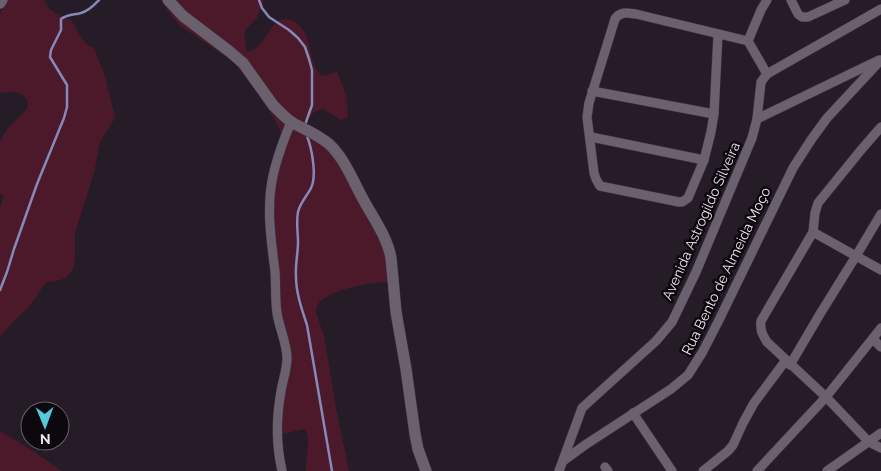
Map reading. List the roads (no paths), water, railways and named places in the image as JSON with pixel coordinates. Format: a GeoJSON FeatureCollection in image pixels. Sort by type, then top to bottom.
{"type":"FeatureCollection","features":[{"type":"Feature","properties":{"kind":"street"},"geometry":{"type":"LineString","coordinates":[[0,4],[2,0]]}},
{"type":"Feature","properties":{"kind":"street"},"geometry":{"type":"LineString","coordinates":[[168,0],[183,16],[243,63],[273,105],[291,122],[315,133],[330,145],[341,158],[387,243],[391,258],[396,312],[418,449],[426,471]]}},
{"type":"Feature","properties":{"kind":"street"},"geometry":{"type":"LineString","coordinates":[[748,41],[767,0]]}},
{"type":"Feature","properties":{"kind":"street"},"geometry":{"type":"LineString","coordinates":[[791,0],[798,14],[802,17],[808,17],[843,1]]}},
{"type":"Feature","properties":{"kind":"street"},"geometry":{"type":"LineString","coordinates":[[718,34],[714,114],[711,132],[704,160],[688,198],[682,202],[600,186],[594,173],[587,117],[592,90],[615,19],[621,14],[636,14],[748,41],[767,74],[881,9]]}},
{"type":"Feature","properties":{"kind":"street"},"geometry":{"type":"LineString","coordinates":[[758,119],[881,59]]}},
{"type":"Feature","properties":{"kind":"street","name":"Rua Bento de Almeida Moço"},"geometry":{"type":"LineString","coordinates":[[563,461],[671,389],[688,375],[718,322],[793,168],[827,118],[881,59]]}},
{"type":"Feature","properties":{"kind":"street","name":"Avenida Astrogildo Silveira"},"geometry":{"type":"LineString","coordinates":[[560,471],[582,408],[656,341],[672,322],[696,272],[755,130],[758,119],[761,82],[767,74]]}},
{"type":"Feature","properties":{"kind":"street"},"geometry":{"type":"LineString","coordinates":[[592,90],[714,114]]}},
{"type":"Feature","properties":{"kind":"street"},"geometry":{"type":"LineString","coordinates":[[282,471],[277,443],[277,430],[279,401],[287,355],[276,309],[275,273],[270,231],[273,175],[282,143],[291,122]]}},
{"type":"Feature","properties":{"kind":"street"},"geometry":{"type":"LineString","coordinates":[[881,127],[818,203],[812,232],[761,321],[761,333],[767,342],[826,397],[869,442],[881,448]]}},
{"type":"Feature","properties":{"kind":"street"},"geometry":{"type":"LineString","coordinates":[[591,137],[704,160]]}},
{"type":"Feature","properties":{"kind":"street"},"geometry":{"type":"LineString","coordinates":[[703,471],[722,457],[733,445],[754,402],[788,363],[881,214]]}},
{"type":"Feature","properties":{"kind":"street"},"geometry":{"type":"LineString","coordinates":[[812,232],[881,270]]}},
{"type":"Feature","properties":{"kind":"street"},"geometry":{"type":"LineString","coordinates":[[757,471],[826,397],[881,328]]}},
{"type":"Feature","properties":{"kind":"street"},"geometry":{"type":"LineString","coordinates":[[873,339],[881,347]]}},
{"type":"Feature","properties":{"kind":"street"},"geometry":{"type":"LineString","coordinates":[[633,413],[672,471]]}},
{"type":"Feature","properties":{"kind":"street"},"geometry":{"type":"LineString","coordinates":[[827,471],[881,433]]}},
{"type":"Feature","properties":{"kind":"waterway"},"geometry":{"type":"LineString","coordinates":[[0,290],[37,184],[67,107],[67,85],[50,57],[51,50],[61,30],[61,19],[86,11],[99,0]]}},
{"type":"Feature","properties":{"kind":"waterway"},"geometry":{"type":"LineString","coordinates":[[259,0],[269,17],[289,30],[305,47],[312,70],[312,105],[305,125]]}},
{"type":"Feature","properties":{"kind":"waterway"},"geometry":{"type":"LineString","coordinates":[[307,136],[311,148],[314,177],[311,188],[298,212],[296,283],[307,325],[332,471]]}}]}
